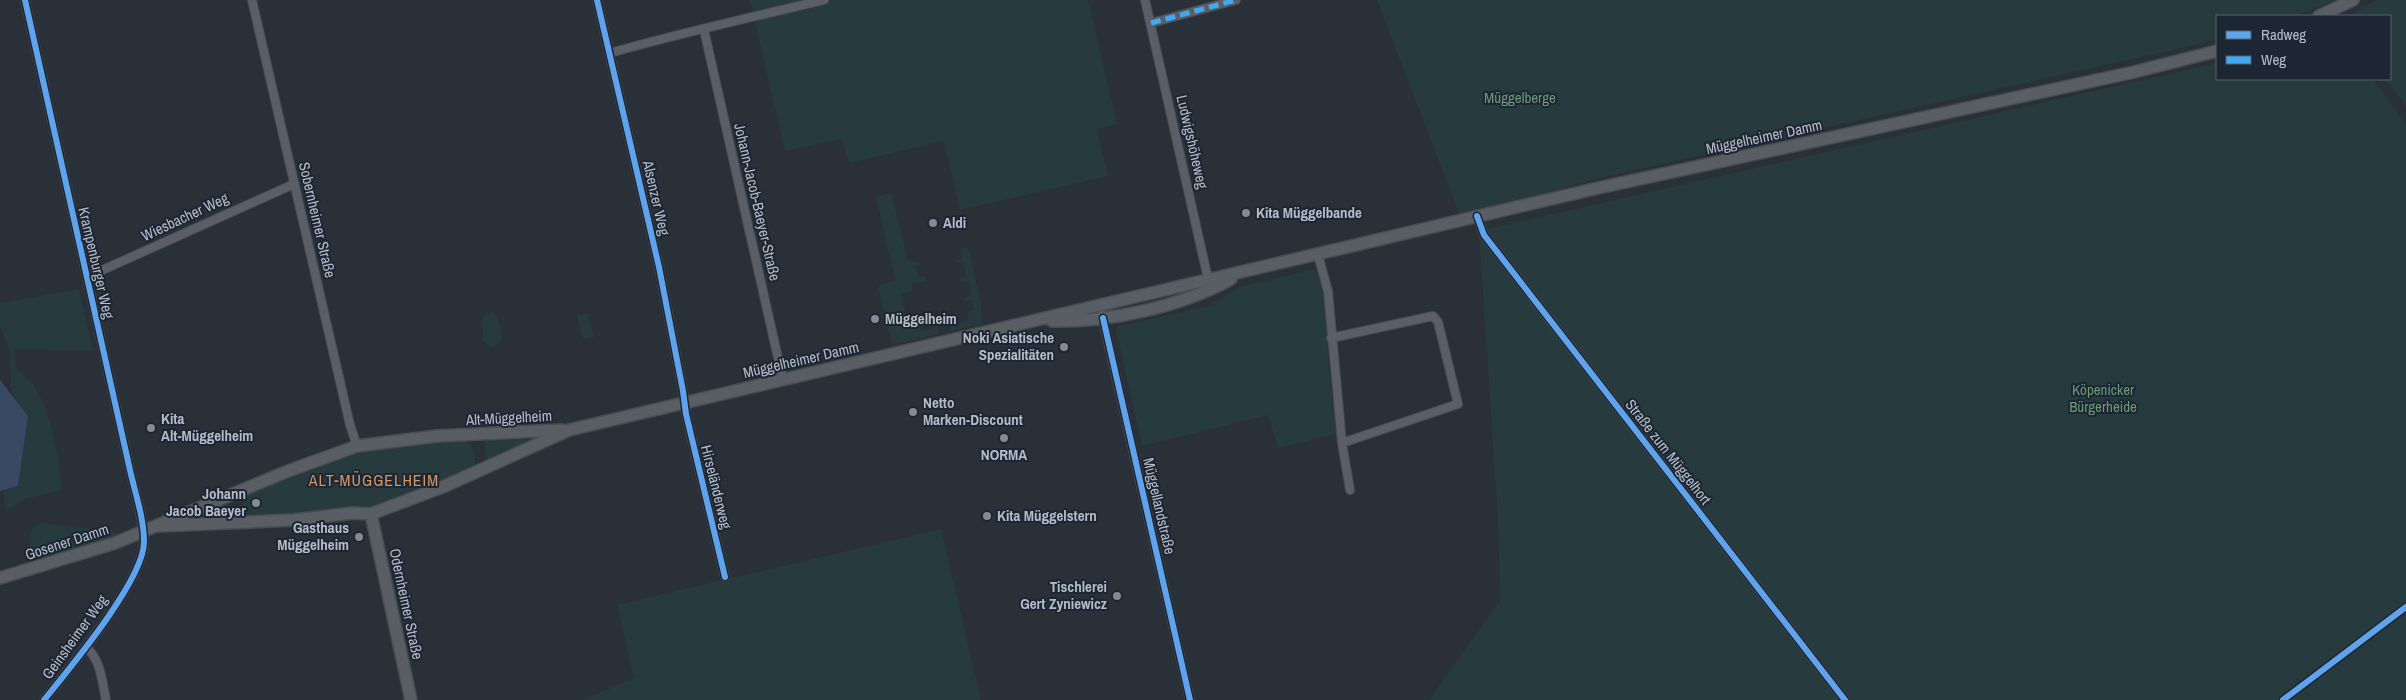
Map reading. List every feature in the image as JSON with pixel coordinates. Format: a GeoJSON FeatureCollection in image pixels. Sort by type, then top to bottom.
{"type":"FeatureCollection","features":[{"type":"Feature","properties":{"kind":"main road"},"geometry":{"type":"LineString","coordinates":[[2321,15],[2353,0]]}},
{"type":"Feature","properties":{"kind":"main road","name":"Müggelheimer Damm"},"geometry":{"type":"LineString","coordinates":[[569,430],[1100,306],[1210,285],[1243,273],[1477,216],[2134,72],[2216,51]]}},
{"type":"Feature","properties":{"kind":"main road","name":"Müggelheimer Damm"},"geometry":{"type":"LineString","coordinates":[[1040,321],[1074,322],[1103,318],[1191,298],[1210,285]]}},
{"type":"Feature","properties":{"kind":"main road","name":"Alt-Müggelheim"},"geometry":{"type":"LineString","coordinates":[[143,532],[288,471],[357,446],[437,436],[569,430]]}},
{"type":"Feature","properties":{"kind":"main road","name":"Alt-Müggelheim"},"geometry":{"type":"LineString","coordinates":[[159,526],[293,520],[371,514],[452,482],[569,430]]}},
{"type":"Feature","properties":{"kind":"main road","name":"Odernheimer Straße"},"geometry":{"type":"LineString","coordinates":[[371,514],[411,700]]}},
{"type":"Feature","properties":{"kind":"main road","name":"Gosener Damm"},"geometry":{"type":"LineString","coordinates":[[0,578],[79,555],[143,532]]}},
{"type":"Feature","properties":{"kind":"street","name":"Krampenburger Weg"},"geometry":{"type":"LineString","coordinates":[[25,0],[143,532]]}},
{"type":"Feature","properties":{"kind":"street","name":"Sobernheimer Straße"},"geometry":{"type":"LineString","coordinates":[[252,0],[350,425],[357,446]]}},
{"type":"Feature","properties":{"kind":"street","name":"Alsenzer Weg"},"geometry":{"type":"LineString","coordinates":[[598,0],[659,267],[684,403]]}},
{"type":"Feature","properties":{"kind":"street"},"geometry":{"type":"LineString","coordinates":[[610,53],[667,36],[704,30],[824,0]]}},
{"type":"Feature","properties":{"kind":"street","name":"Ludwigshöheweg"},"geometry":{"type":"LineString","coordinates":[[1145,0],[1210,285]]}},
{"type":"Feature","properties":{"kind":"street"},"geometry":{"type":"LineString","coordinates":[[1151,23],[1236,0]]}},
{"type":"Feature","properties":{"kind":"street","name":"Johann-Jacob-Baeyer-Straße"},"geometry":{"type":"LineString","coordinates":[[704,30],[783,380]]}},
{"type":"Feature","properties":{"kind":"street","name":"Wiesbacher Weg"},"geometry":{"type":"LineString","coordinates":[[86,274],[98,272],[294,184]]}},
{"type":"Feature","properties":{"kind":"street","name":"Straße zum Müggelhort"},"geometry":{"type":"LineString","coordinates":[[1477,216],[1490,242],[1845,700]]}},
{"type":"Feature","properties":{"kind":"street"},"geometry":{"type":"LineString","coordinates":[[1318,255],[1328,291],[1342,444],[1350,490]]}},
{"type":"Feature","properties":{"kind":"street","name":"Müggellandstraße"},"geometry":{"type":"LineString","coordinates":[[1100,306],[1190,700]]}},
{"type":"Feature","properties":{"kind":"street"},"geometry":{"type":"LineString","coordinates":[[1331,338],[1433,316],[1438,322],[1458,404],[1342,444]]}},
{"type":"Feature","properties":{"kind":"street","name":"Hirseländerweg"},"geometry":{"type":"LineString","coordinates":[[684,403],[725,577]]}},
{"type":"Feature","properties":{"kind":"street","name":"Geinsheimer Weg"},"geometry":{"type":"LineString","coordinates":[[44,700],[105,621],[138,564],[144,547],[143,532]]}},
{"type":"Feature","properties":{"kind":"street"},"geometry":{"type":"LineString","coordinates":[[86,647],[97,660],[106,700]]}},
{"type":"Feature","properties":{"kind":"green space"},"geometry":{"type":"Polygon","coordinates":[[[750,0],[1088,0],[1117,124],[1097,129],[1108,176],[960,210],[944,141],[849,163],[842,139],[785,151],[750,0]]]}},
{"type":"Feature","properties":{"kind":"green space","name":"Müggelberge"},"geometry":{"type":"Polygon","coordinates":[[[1377,0],[2335,0],[2298,15],[2216,15],[2216,40],[1600,178],[1460,216],[1377,0]]]}},
{"type":"Feature","properties":{"kind":"green space"},"geometry":{"type":"Polygon","coordinates":[[[2377,0],[2406,0],[2406,106],[2386,80],[2391,80],[2391,15],[2350,15],[2377,0]]]}},
{"type":"Feature","properties":{"kind":"green space","name":"Köpenicker Bürgerheide"},"geometry":{"type":"Polygon","coordinates":[[[2216,63],[2216,80],[2373,80],[2406,124],[2406,700],[1429,700],[1500,601],[1498,520],[1479,231],[2216,63]]]}},
{"type":"Feature","properties":{"kind":"green space"},"geometry":{"type":"Polygon","coordinates":[[[891,193],[908,260],[924,264],[916,266],[918,277],[925,276],[928,287],[925,281],[911,284],[912,291],[901,294],[908,325],[919,325],[921,332],[935,328],[934,321],[936,321],[939,334],[892,345],[878,288],[879,285],[895,280],[876,197],[891,193]]]}},
{"type":"Feature","properties":{"kind":"green space"},"geometry":{"type":"Polygon","coordinates":[[[968,247],[981,303],[982,324],[951,331],[948,318],[953,317],[955,324],[969,320],[968,312],[974,310],[972,300],[965,301],[965,297],[971,295],[968,281],[961,282],[960,278],[967,277],[963,262],[957,263],[956,260],[962,258],[960,249],[968,247]]]}},
{"type":"Feature","properties":{"kind":"green space"},"geometry":{"type":"Polygon","coordinates":[[[1315,269],[1325,295],[1329,372],[1336,434],[1278,448],[1268,415],[1142,446],[1116,330],[1118,326],[1209,306],[1239,287],[1315,269]]]}},
{"type":"Feature","properties":{"kind":"green space"},"geometry":{"type":"Polygon","coordinates":[[[79,289],[93,351],[16,349],[15,367],[34,386],[46,410],[56,450],[62,490],[25,499],[6,511],[3,491],[18,486],[28,416],[11,391],[10,352],[0,326],[0,303],[79,289]]]}},
{"type":"Feature","properties":{"kind":"green space"},"geometry":{"type":"Polygon","coordinates":[[[492,312],[499,322],[501,335],[500,343],[491,347],[483,342],[483,330],[480,323],[486,313],[492,312]]]}},
{"type":"Feature","properties":{"kind":"green space"},"geometry":{"type":"Polygon","coordinates":[[[588,313],[594,337],[583,339],[577,316],[588,313]]]}},
{"type":"Feature","properties":{"kind":"green space"},"geometry":{"type":"Polygon","coordinates":[[[524,437],[527,443],[490,460],[487,459],[484,439],[524,437]]]}},
{"type":"Feature","properties":{"kind":"green space"},"geometry":{"type":"Polygon","coordinates":[[[465,441],[472,447],[475,456],[475,463],[470,470],[386,504],[347,512],[250,517],[245,514],[242,507],[246,494],[338,456],[392,444],[465,441]]]}},
{"type":"Feature","properties":{"kind":"green space"},"geometry":{"type":"Polygon","coordinates":[[[224,503],[227,504],[229,518],[206,520],[203,518],[204,511],[224,503]]]}},
{"type":"Feature","properties":{"kind":"green space"},"geometry":{"type":"Polygon","coordinates":[[[40,523],[116,532],[118,535],[45,560],[34,552],[30,544],[32,529],[40,523]]]}},
{"type":"Feature","properties":{"kind":"green space"},"geometry":{"type":"Polygon","coordinates":[[[941,529],[981,700],[583,700],[634,678],[617,605],[941,529]]]}},
{"type":"Feature","properties":{"kind":"water"},"geometry":{"type":"Polygon","coordinates":[[[0,380],[28,416],[18,486],[0,491],[0,380]]]}},
{"type":"Feature","properties":{"kind":"marked path"},"geometry":{"type":"LineString","coordinates":[[1151,23],[1236,0]]}},
{"type":"Feature","properties":{"kind":"cycle path"},"geometry":{"type":"LineString","coordinates":[[25,0],[144,533],[141,558],[119,601],[87,646],[44,700]]}},
{"type":"Feature","properties":{"kind":"cycle path"},"geometry":{"type":"LineString","coordinates":[[597,0],[659,267],[686,414],[725,577]]}},
{"type":"Feature","properties":{"kind":"cycle path"},"geometry":{"type":"LineString","coordinates":[[1477,216],[1484,235],[1845,700]]}},
{"type":"Feature","properties":{"kind":"cycle path"},"geometry":{"type":"LineString","coordinates":[[1103,318],[1190,700]]}},
{"type":"Feature","properties":{"kind":"cycle path"},"geometry":{"type":"LineString","coordinates":[[2283,700],[2406,607]]}},
{"type":"Feature","properties":{"kind":"place","name":"Kita Müggelbande"},"geometry":{"type":"Point","coordinates":[1246,213]}},
{"type":"Feature","properties":{"kind":"place","name":"Aldi"},"geometry":{"type":"Point","coordinates":[933,223]}},
{"type":"Feature","properties":{"kind":"place","name":"Müggelheim"},"geometry":{"type":"Point","coordinates":[875,319]}},
{"type":"Feature","properties":{"kind":"place","name":"Noki Asiatische Spezialitäten"},"geometry":{"type":"Point","coordinates":[1064,347]}},
{"type":"Feature","properties":{"kind":"place","name":"Netto Marken-Discount"},"geometry":{"type":"Point","coordinates":[913,412]}},
{"type":"Feature","properties":{"kind":"place","name":"Kita Alt-Müggelheim"},"geometry":{"type":"Point","coordinates":[151,428]}},
{"type":"Feature","properties":{"kind":"place","name":"NORMA"},"geometry":{"type":"Point","coordinates":[1004,438]}},
{"type":"Feature","properties":{"kind":"place","name":"Johann Jacob Baeyer"},"geometry":{"type":"Point","coordinates":[256,503]}},
{"type":"Feature","properties":{"kind":"place","name":"Kita Müggelstern"},"geometry":{"type":"Point","coordinates":[987,516]}},
{"type":"Feature","properties":{"kind":"place","name":"Gasthaus Müggelheim"},"geometry":{"type":"Point","coordinates":[359,537]}},
{"type":"Feature","properties":{"kind":"place","name":"Tischlerei Gert Zyniewicz"},"geometry":{"type":"Point","coordinates":[1117,596]}},
{"type":"Feature","properties":{"kind":"district","name":"ALT-MÜGGELHEIM"},"geometry":{"type":"Point","coordinates":[374,480]}}]}
